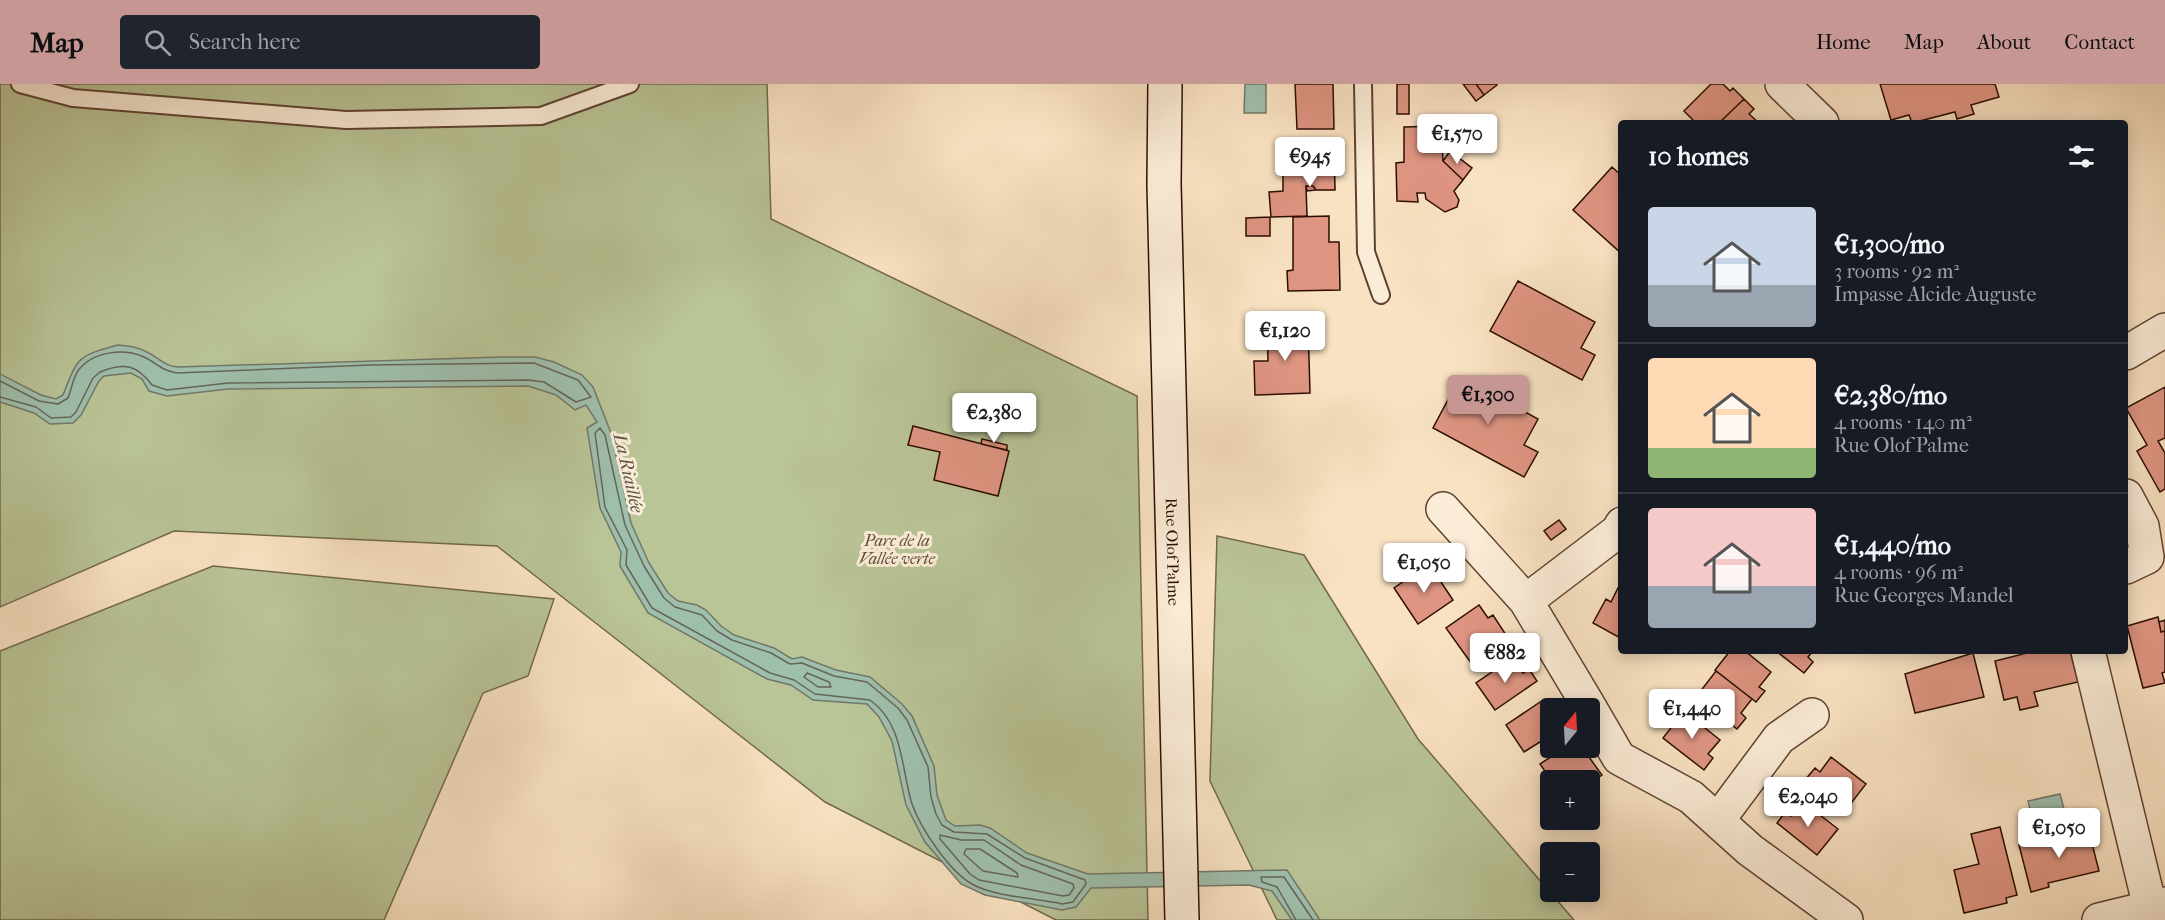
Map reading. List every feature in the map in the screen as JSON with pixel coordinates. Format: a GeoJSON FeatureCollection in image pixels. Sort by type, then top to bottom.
{"type":"FeatureCollection","features":[{"type":"Feature","properties":{"kind":"street","name":"Rue Olof Palme"},"geometry":{"type":"LineString","coordinates":[[1156,84],[1164,184]]}},
{"type":"Feature","properties":{"kind":"street","name":"Rue Olof Palme"},"geometry":{"type":"LineString","coordinates":[[1165,84],[1164,184],[1182,920]]}},
{"type":"Feature","properties":{"kind":"street"},"geometry":{"type":"LineString","coordinates":[[1782,84],[1819,120]]}},
{"type":"Feature","properties":{"kind":"street"},"geometry":{"type":"LineString","coordinates":[[2128,352],[2165,330]]}},
{"type":"Feature","properties":{"kind":"street"},"geometry":{"type":"LineString","coordinates":[[2128,500],[2142,526],[2146,562]]}},
{"type":"Feature","properties":{"kind":"street"},"geometry":{"type":"LineString","coordinates":[[1443,509],[1526,601],[1584,698]]}},
{"type":"Feature","properties":{"kind":"street"},"geometry":{"type":"LineString","coordinates":[[1526,601],[1618,531]]}},
{"type":"Feature","properties":{"kind":"street"},"geometry":{"type":"LineString","coordinates":[[2089,654],[2157,905],[2099,920]]}},
{"type":"Feature","properties":{"kind":"street"},"geometry":{"type":"LineString","coordinates":[[1718,820],[1779,738],[1812,715]]}},
{"type":"Feature","properties":{"kind":"street"},"geometry":{"type":"LineString","coordinates":[[1600,725],[1619,758],[1691,797],[1750,850],[1846,920]]}},
{"type":"Feature","properties":{"kind":"lane"},"geometry":{"type":"LineString","coordinates":[[20,84],[73,98],[346,120],[541,116],[630,84]]}},
{"type":"Feature","properties":{"kind":"lane"},"geometry":{"type":"LineString","coordinates":[[1363,84],[1366,252],[1381,295]]}},
{"type":"Feature","properties":{"kind":"green space","name":"Parc de la Vallée verte"},"geometry":{"type":"Polygon","coordinates":[[[0,84],[767,84],[771,219],[1137,396],[1148,920],[1056,920],[825,802],[497,546],[174,531],[0,607],[0,84]]]}},
{"type":"Feature","properties":{"kind":"green space"},"geometry":{"type":"Polygon","coordinates":[[[1217,536],[1304,555],[1418,739],[1540,881],[1540,902],[1558,902],[1574,920],[1277,920],[1210,781],[1217,536]]]}},
{"type":"Feature","properties":{"kind":"green space"},"geometry":{"type":"Polygon","coordinates":[[[213,566],[554,599],[528,676],[483,693],[384,920],[0,920],[0,651],[213,566]]]}},
{"type":"Feature","properties":{"kind":"water"},"geometry":{"type":"Polygon","coordinates":[[[1245,84],[1266,84],[1266,113],[1244,113],[1245,84]]]}},
{"type":"Feature","properties":{"kind":"water"},"geometry":{"type":"Polygon","coordinates":[[[118,345],[140,349],[165,363],[178,367],[535,357],[554,362],[582,375],[593,387],[611,433],[631,523],[649,563],[668,593],[678,601],[697,605],[706,610],[721,626],[734,635],[774,648],[792,659],[802,657],[836,670],[870,677],[902,704],[912,716],[934,766],[937,795],[946,820],[955,826],[980,825],[990,828],[1027,853],[1088,874],[1287,870],[1320,920],[1292,920],[1272,891],[1249,885],[1091,888],[1076,907],[1062,910],[985,895],[961,884],[925,842],[906,805],[892,741],[879,717],[867,704],[813,700],[791,685],[767,679],[648,613],[620,566],[621,552],[600,508],[587,428],[597,422],[586,405],[575,410],[556,395],[528,386],[228,389],[167,396],[149,391],[142,379],[131,373],[104,376],[81,415],[73,423],[50,424],[34,413],[0,402],[0,374],[41,395],[56,399],[63,395],[76,365],[81,360],[94,352],[118,345]]]}},
{"type":"Feature","properties":{"kind":"water"},"geometry":{"type":"Polygon","coordinates":[[[2060,794],[2064,809],[2032,817],[2028,801],[2060,794]]]}},
{"type":"Feature","properties":{"kind":"building"},"geometry":{"type":"Polygon","coordinates":[[[1295,84],[1333,84],[1334,129],[1297,129],[1295,84]]]}},
{"type":"Feature","properties":{"kind":"building"},"geometry":{"type":"Polygon","coordinates":[[[1397,84],[1409,84],[1409,114],[1397,114],[1397,84]]]}},
{"type":"Feature","properties":{"kind":"building"},"geometry":{"type":"Polygon","coordinates":[[[1463,84],[1476,84],[1484,95],[1476,101],[1463,84]]]}},
{"type":"Feature","properties":{"kind":"building"},"geometry":{"type":"Polygon","coordinates":[[[1476,84],[1496,84],[1497,85],[1484,95],[1476,84]]]}},
{"type":"Feature","properties":{"kind":"building"},"geometry":{"type":"Polygon","coordinates":[[[1711,84],[1723,84],[1730,91],[1733,88],[1744,99],[1722,120],[1693,120],[1684,111],[1711,84]]]}},
{"type":"Feature","properties":{"kind":"building"},"geometry":{"type":"Polygon","coordinates":[[[1880,84],[1995,84],[1999,97],[1971,105],[1974,114],[1957,119],[1955,112],[1924,120],[1911,120],[1909,115],[1891,120],[1880,84]]]}},
{"type":"Feature","properties":{"kind":"building"},"geometry":{"type":"Polygon","coordinates":[[[1744,99],[1754,109],[1749,114],[1756,120],[1722,120],[1744,99]]]}},
{"type":"Feature","properties":{"kind":"building"},"geometry":{"type":"Polygon","coordinates":[[[1441,126],[1443,161],[1463,180],[1454,191],[1459,200],[1457,207],[1445,212],[1426,199],[1425,193],[1417,193],[1418,202],[1397,201],[1396,163],[1404,162],[1404,127],[1441,126]]]}},
{"type":"Feature","properties":{"kind":"building"},"geometry":{"type":"Polygon","coordinates":[[[1334,143],[1335,190],[1316,190],[1313,186],[1306,186],[1307,216],[1271,217],[1269,192],[1283,191],[1283,144],[1334,143]]]}},
{"type":"Feature","properties":{"kind":"building"},"geometry":{"type":"Polygon","coordinates":[[[1450,151],[1472,168],[1463,180],[1443,161],[1450,151]]]}},
{"type":"Feature","properties":{"kind":"building"},"geometry":{"type":"Polygon","coordinates":[[[1612,167],[1618,172],[1618,250],[1573,210],[1612,167]]]}},
{"type":"Feature","properties":{"kind":"building"},"geometry":{"type":"Polygon","coordinates":[[[1306,186],[1313,186],[1316,190],[1307,191],[1306,186]]]}},
{"type":"Feature","properties":{"kind":"building"},"geometry":{"type":"Polygon","coordinates":[[[1329,216],[1329,242],[1339,242],[1340,290],[1288,291],[1287,271],[1293,270],[1293,217],[1329,216]]]}},
{"type":"Feature","properties":{"kind":"building"},"geometry":{"type":"Polygon","coordinates":[[[1270,217],[1270,236],[1246,236],[1246,218],[1270,217]]]}},
{"type":"Feature","properties":{"kind":"building"},"geometry":{"type":"Polygon","coordinates":[[[1518,281],[1595,322],[1581,348],[1595,355],[1582,380],[1490,331],[1518,281]]]}},
{"type":"Feature","properties":{"kind":"building"},"geometry":{"type":"Polygon","coordinates":[[[1308,324],[1310,393],[1255,395],[1254,361],[1268,361],[1267,326],[1308,324]]]}},
{"type":"Feature","properties":{"kind":"building"},"geometry":{"type":"Polygon","coordinates":[[[1460,377],[1538,419],[1524,445],[1538,452],[1524,477],[1433,428],[1460,377]]]}},
{"type":"Feature","properties":{"kind":"building"},"geometry":{"type":"Polygon","coordinates":[[[2165,387],[2165,438],[2158,441],[2165,453],[2165,489],[2160,492],[2137,451],[2147,445],[2128,412],[2128,407],[2165,387]]]}},
{"type":"Feature","properties":{"kind":"building"},"geometry":{"type":"Polygon","coordinates":[[[913,426],[1009,451],[998,496],[934,480],[940,452],[908,445],[913,426]]]}},
{"type":"Feature","properties":{"kind":"building"},"geometry":{"type":"Polygon","coordinates":[[[982,439],[1007,445],[1007,450],[981,444],[982,439]]]}},
{"type":"Feature","properties":{"kind":"building"},"geometry":{"type":"Polygon","coordinates":[[[1559,520],[1566,529],[1551,540],[1544,531],[1559,520]]]}},
{"type":"Feature","properties":{"kind":"building"},"geometry":{"type":"Polygon","coordinates":[[[1429,564],[1453,600],[1418,624],[1394,588],[1429,564]]]}},
{"type":"Feature","properties":{"kind":"building"},"geometry":{"type":"Polygon","coordinates":[[[1618,588],[1618,637],[1593,623],[1606,599],[1611,602],[1618,588]]]}},
{"type":"Feature","properties":{"kind":"building"},"geometry":{"type":"Polygon","coordinates":[[[1479,605],[1488,618],[1493,615],[1508,638],[1471,663],[1446,628],[1479,605]]]}},
{"type":"Feature","properties":{"kind":"building"},"geometry":{"type":"Polygon","coordinates":[[[2158,617],[2161,632],[2165,631],[2165,672],[2162,673],[2165,683],[2143,688],[2128,626],[2158,617]]]}},
{"type":"Feature","properties":{"kind":"building"},"geometry":{"type":"Polygon","coordinates":[[[2165,620],[2165,631],[2161,632],[2159,622],[2165,620]]]}},
{"type":"Feature","properties":{"kind":"building"},"geometry":{"type":"Polygon","coordinates":[[[1728,654],[1749,654],[1771,672],[1759,687],[1765,691],[1756,702],[1715,670],[1728,654]]]}},
{"type":"Feature","properties":{"kind":"building"},"geometry":{"type":"Polygon","coordinates":[[[1780,654],[1810,654],[1808,657],[1813,662],[1804,673],[1780,654]]]}},
{"type":"Feature","properties":{"kind":"building"},"geometry":{"type":"Polygon","coordinates":[[[1973,654],[1984,697],[1915,713],[1905,674],[1973,654]]]}},
{"type":"Feature","properties":{"kind":"building"},"geometry":{"type":"Polygon","coordinates":[[[2023,654],[2071,654],[2078,682],[2034,692],[2038,706],[2020,710],[2017,697],[2004,700],[1995,661],[2023,654]]]}},
{"type":"Feature","properties":{"kind":"building"},"geometry":{"type":"Polygon","coordinates":[[[1512,658],[1523,673],[1529,669],[1537,681],[1495,710],[1476,683],[1512,658]]]}},
{"type":"Feature","properties":{"kind":"building"},"geometry":{"type":"Polygon","coordinates":[[[1716,671],[1752,699],[1741,713],[1746,718],[1737,729],[1696,697],[1716,671]]]}},
{"type":"Feature","properties":{"kind":"building"},"geometry":{"type":"Polygon","coordinates":[[[1540,702],[1540,742],[1524,752],[1506,725],[1540,702]]]}},
{"type":"Feature","properties":{"kind":"building"},"geometry":{"type":"Polygon","coordinates":[[[1684,711],[1720,740],[1708,754],[1713,758],[1704,770],[1663,738],[1684,711]]]}},
{"type":"Feature","properties":{"kind":"building"},"geometry":{"type":"Polygon","coordinates":[[[1831,757],[1866,784],[1845,811],[1805,780],[1815,768],[1820,772],[1831,757]]]}},
{"type":"Feature","properties":{"kind":"building"},"geometry":{"type":"Polygon","coordinates":[[[1549,758],[1590,758],[1598,770],[1544,770],[1540,764],[1549,758]]]}},
{"type":"Feature","properties":{"kind":"building"},"geometry":{"type":"Polygon","coordinates":[[[1802,801],[1838,829],[1817,855],[1777,823],[1786,811],[1791,816],[1802,801]]]}},
{"type":"Feature","properties":{"kind":"building"},"geometry":{"type":"Polygon","coordinates":[[[2000,827],[2017,895],[2006,898],[2007,903],[1964,913],[1954,870],[1979,864],[1971,834],[2000,827]]]}},
{"type":"Feature","properties":{"kind":"building"},"geometry":{"type":"Polygon","coordinates":[[[2088,828],[2099,871],[2048,883],[2049,887],[2031,892],[2019,845],[2088,828]]]}},
{"type":"Feature","properties":{"kind":"water label","name":"La Riaillée"},"geometry":{"type":"Point","coordinates":[628,473]}}]}
